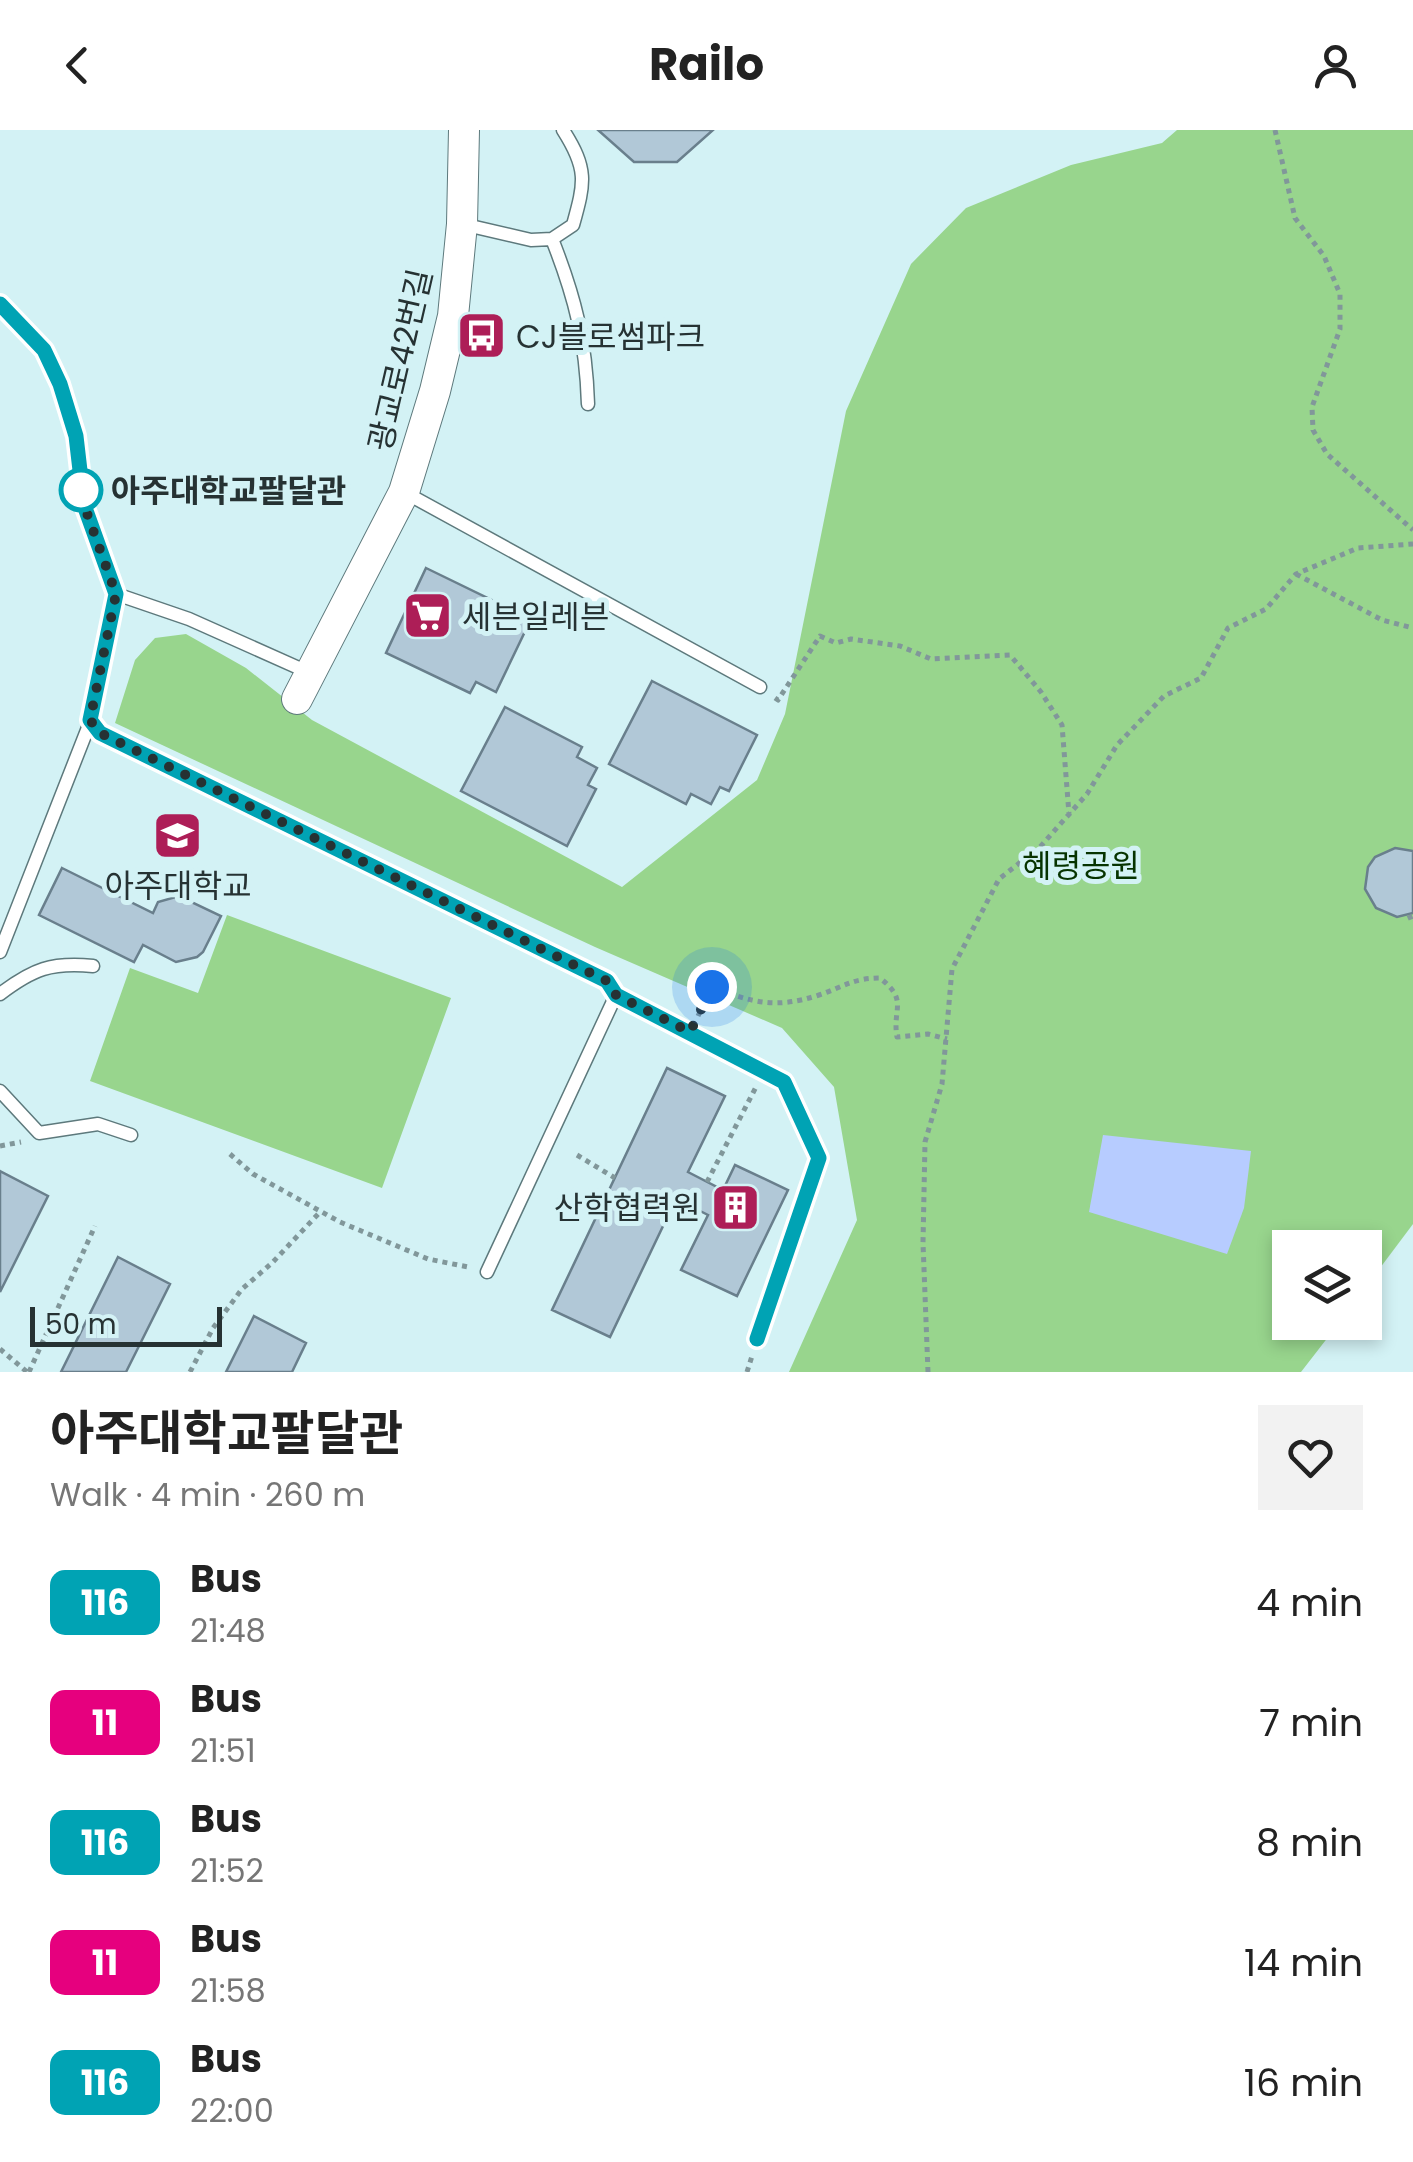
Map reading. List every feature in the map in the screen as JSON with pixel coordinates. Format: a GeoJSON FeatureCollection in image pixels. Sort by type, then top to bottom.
{"type":"FeatureCollection","features":[{"type":"Feature","properties":{"kind":"street","name":"광교로42번길"},"geometry":{"type":"LineString","coordinates":[[303,686],[404,492],[436,391],[452,316],[462,224],[464,130]]}},
{"type":"Feature","properties":{"kind":"lane"},"geometry":{"type":"LineString","coordinates":[[462,224],[531,240],[552,238],[573,225],[584,185],[577,152],[563,130]]}},
{"type":"Feature","properties":{"kind":"lane"},"geometry":{"type":"LineString","coordinates":[[552,238],[572,288],[587,356],[588,404]]}},
{"type":"Feature","properties":{"kind":"lane"},"geometry":{"type":"LineString","coordinates":[[0,304],[44,350],[60,384],[76,436],[84,505],[116,594],[90,720],[0,952]]}},
{"type":"Feature","properties":{"kind":"lane"},"geometry":{"type":"LineString","coordinates":[[404,492],[760,687]]}},
{"type":"Feature","properties":{"kind":"lane"},"geometry":{"type":"LineString","coordinates":[[116,594],[189,619],[303,686]]}},
{"type":"Feature","properties":{"kind":"lane"},"geometry":{"type":"LineString","coordinates":[[90,720],[112,741],[607,981],[616,995],[784,1082],[819,1158],[757,1339]]}},
{"type":"Feature","properties":{"kind":"lane"},"geometry":{"type":"LineString","coordinates":[[0,994],[27,974],[62,963],[93,966]]}},
{"type":"Feature","properties":{"kind":"lane"},"geometry":{"type":"LineString","coordinates":[[487,1272],[616,995]]}},
{"type":"Feature","properties":{"kind":"lane"},"geometry":{"type":"LineString","coordinates":[[0,1091],[38,1133],[98,1124],[131,1135]]}},
{"type":"Feature","properties":{"kind":"path"},"geometry":{"type":"LineString","coordinates":[[1276,130],[1295,218],[1324,256],[1340,294],[1340,329],[1312,407],[1314,430],[1327,454],[1413,530]]}},
{"type":"Feature","properties":{"kind":"path"},"geometry":{"type":"LineString","coordinates":[[928,1372],[923,1244],[925,1142],[942,1084],[952,969],[998,879],[1040,847],[1087,794],[1117,745],[1164,696],[1200,678],[1228,628],[1266,609],[1296,574],[1358,548],[1413,544]]}},
{"type":"Feature","properties":{"kind":"path"},"geometry":{"type":"LineString","coordinates":[[1296,574],[1382,620],[1413,628]]}},
{"type":"Feature","properties":{"kind":"path"},"geometry":{"type":"LineString","coordinates":[[760,687],[778,700],[820,636],[836,643],[852,639],[886,643],[931,659],[1010,655],[1062,724],[1069,814]]}},
{"type":"Feature","properties":{"kind":"path"},"geometry":{"type":"LineString","coordinates":[[1409,915],[1413,924]]}},
{"type":"Feature","properties":{"kind":"path"},"geometry":{"type":"LineString","coordinates":[[690,1032],[712,987],[768,1006],[820,994],[849,981],[880,978],[894,990],[899,1002],[898,1037],[928,1034],[947,1038]]}},
{"type":"Feature","properties":{"kind":"path"},"geometry":{"type":"LineString","coordinates":[[707,1182],[764,1072]]}},
{"type":"Feature","properties":{"kind":"path"},"geometry":{"type":"LineString","coordinates":[[230,1154],[268,1184],[322,1212],[428,1259],[487,1272]]}},
{"type":"Feature","properties":{"kind":"path"},"geometry":{"type":"LineString","coordinates":[[577,1156],[615,1178]]}},
{"type":"Feature","properties":{"kind":"path"},"geometry":{"type":"LineString","coordinates":[[190,1372],[213,1328],[242,1289],[322,1212]]}},
{"type":"Feature","properties":{"kind":"path"},"geometry":{"type":"LineString","coordinates":[[0,1349],[28,1372],[95,1226]]}},
{"type":"Feature","properties":{"kind":"green space","name":"혜령공원"},"geometry":{"type":"Polygon","coordinates":[[[1177,130],[1413,130],[1413,1224],[1382,1265],[1382,1230],[1272,1230],[1272,1340],[1326,1340],[1301,1372],[789,1372],[857,1220],[834,1087],[782,1028],[595,947],[115,723],[135,660],[155,638],[186,634],[246,668],[312,720],[622,887],[757,780],[785,714],[846,411],[911,264],[966,208],[1071,165],[1162,143],[1177,130]]]}},
{"type":"Feature","properties":{"kind":"green space"},"geometry":{"type":"Polygon","coordinates":[[[227,915],[451,998],[382,1188],[90,1081],[130,968],[198,993],[227,915]]]}},
{"type":"Feature","properties":{"kind":"water"},"geometry":{"type":"Polygon","coordinates":[[[1103,1135],[1251,1151],[1244,1208],[1227,1254],[1089,1212],[1103,1135]]]}},
{"type":"Feature","properties":{"kind":"building"},"geometry":{"type":"Polygon","coordinates":[[[598,130],[713,130],[677,162],[634,162],[598,130]]]}},
{"type":"Feature","properties":{"kind":"building"},"geometry":{"type":"Polygon","coordinates":[[[426,568],[531,619],[496,692],[476,682],[470,693],[386,653],[426,568]]]}},
{"type":"Feature","properties":{"kind":"building"},"geometry":{"type":"Polygon","coordinates":[[[652,681],[757,735],[729,791],[720,787],[711,804],[691,794],[686,804],[609,764],[652,681]]]}},
{"type":"Feature","properties":{"kind":"building"},"geometry":{"type":"Polygon","coordinates":[[[505,707],[582,747],[577,757],[597,768],[588,785],[596,789],[567,846],[461,791],[505,707]]]}},
{"type":"Feature","properties":{"kind":"building"},"geometry":{"type":"Polygon","coordinates":[[[1395,848],[1413,851],[1413,913],[1397,917],[1376,908],[1365,889],[1368,867],[1375,857],[1395,848]]]}},
{"type":"Feature","properties":{"kind":"building"},"geometry":{"type":"Polygon","coordinates":[[[62,868],[153,913],[158,902],[179,896],[221,916],[197,957],[176,962],[143,945],[134,962],[39,915],[62,868]]]}},
{"type":"Feature","properties":{"kind":"building","name":"산학협력원"},"geometry":{"type":"Polygon","coordinates":[[[667,1068],[725,1096],[688,1172],[723,1190],[735,1165],[788,1190],[737,1296],[681,1270],[708,1215],[676,1199],[610,1337],[552,1310],[667,1068]]]}},
{"type":"Feature","properties":{"kind":"building"},"geometry":{"type":"Polygon","coordinates":[[[0,1171],[48,1196],[0,1292],[0,1171]]]}},
{"type":"Feature","properties":{"kind":"building"},"geometry":{"type":"Polygon","coordinates":[[[118,1257],[170,1284],[126,1372],[61,1372],[118,1257]]]}},
{"type":"Feature","properties":{"kind":"building"},"geometry":{"type":"Polygon","coordinates":[[[254,1316],[306,1343],[292,1372],[226,1372],[254,1316]]]}},
{"type":"Feature","properties":{"kind":"bus line","name":"116"},"geometry":{"type":"LineString","coordinates":[[0,304],[44,350],[60,384],[76,436],[84,505],[116,594],[90,720],[100,733],[607,981],[616,995],[784,1082],[819,1158],[757,1339]]}},
{"type":"Feature","properties":{"kind":"place","name":"CJ블로썸파크"},"geometry":{"type":"Point","coordinates":[481,336]}},
{"type":"Feature","properties":{"kind":"place","name":"아주대학교팔달관"},"geometry":{"type":"Point","coordinates":[81,490]}},
{"type":"Feature","properties":{"kind":"place","name":"세븐일레븐"},"geometry":{"type":"Point","coordinates":[427,616]}},
{"type":"Feature","properties":{"kind":"place","name":"아주대학교"},"geometry":{"type":"Point","coordinates":[178,835]}},
{"type":"Feature","properties":{"kind":"place","name":"산학협력원"},"geometry":{"type":"Point","coordinates":[736,1207]}},
{"type":"Feature","properties":{"kind":"route"},"geometry":{"type":"LineString","coordinates":[[81,490],[79,476],[84,505],[116,594],[90,720],[100,733],[607,981],[616,995],[690,1032],[712,987]]}}]}
